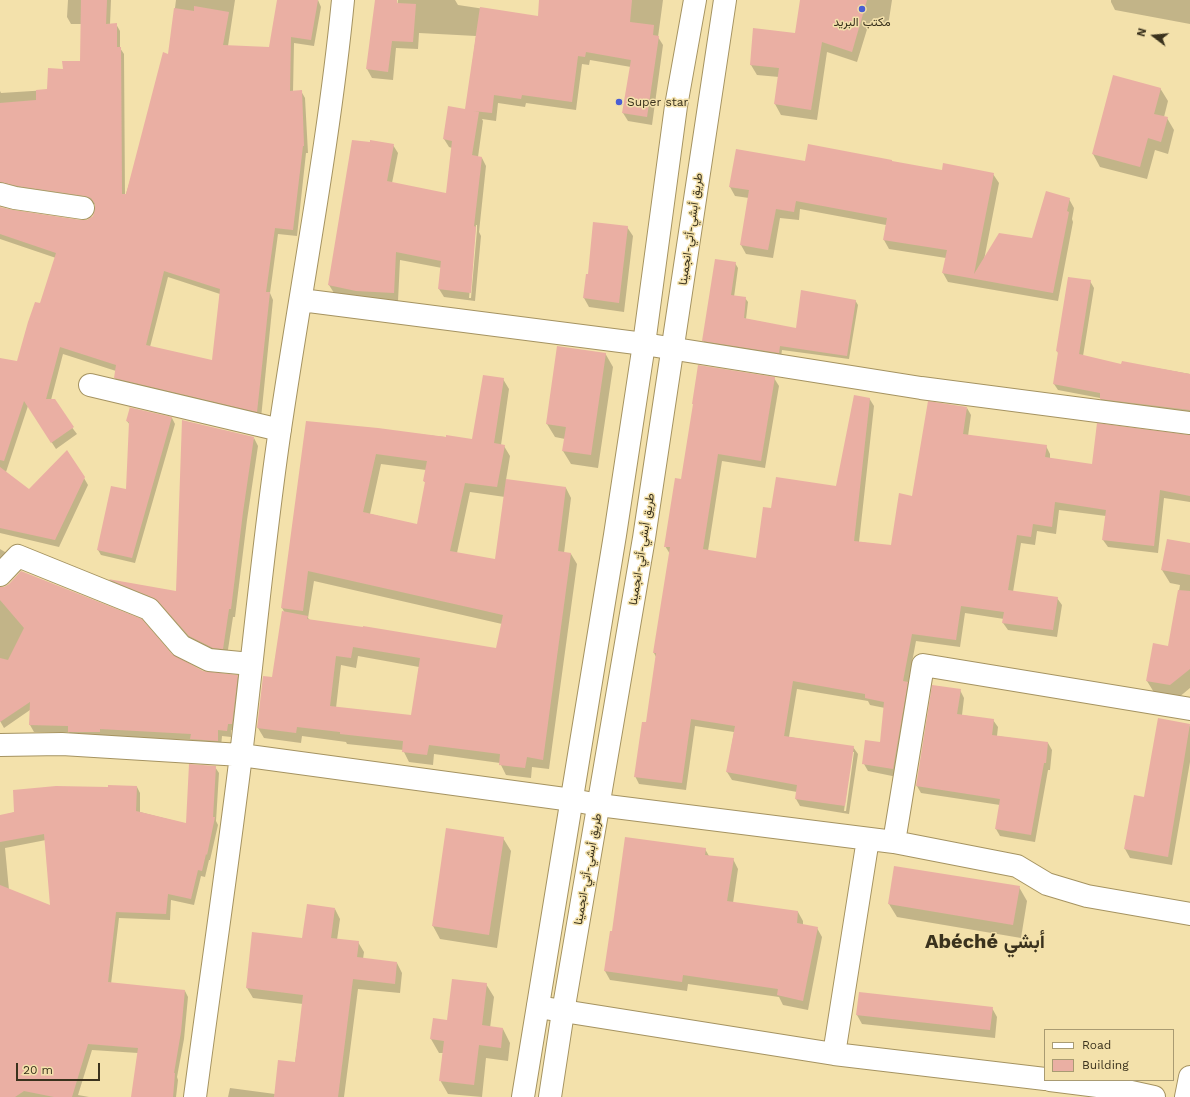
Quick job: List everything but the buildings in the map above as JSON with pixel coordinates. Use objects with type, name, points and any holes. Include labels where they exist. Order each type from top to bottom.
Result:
[{"type":"main road","points":[[195,1097],[241,755],[280,430],[338,60],[343,0]]},
{"type":"main road","points":[[523,1097],[572,800],[644,344],[676,106],[695,0]]},
{"type":"main road","name":"طريق أبشي-أتي-انجمينا","points":[[550,1097],[563,1012],[644,538],[725,0]]},
{"type":"main road","points":[[0,194],[15,198],[83,208]]},
{"type":"main road","points":[[301,300],[644,344],[921,388],[1190,423]]},
{"type":"main road","points":[[90,385],[280,430]]},
{"type":"main road","points":[[0,575],[18,556],[149,609],[181,646],[209,660],[251,664]]},
{"type":"main road","points":[[894,842],[923,665],[1190,709]]},
{"type":"main road","points":[[0,745],[62,744],[241,755],[572,800],[599,805],[894,842],[1017,866],[1047,884],[1087,896],[1190,914]]},
{"type":"main road","points":[[834,1054],[868,839]]},
{"type":"main road","points":[[538,1007],[834,1054],[1044,1079]]},
{"type":"main road","points":[[1186,1097],[1190,1077]]},
{"type":"main road","points":[[1058,1081],[1113,1088],[1154,1097]]},
{"type":"place","name":"مكتب البريد","points":[[862,9]]},
{"type":"place","name":"Super star","points":[[619,102]]},
{"type":"district","name":"Abéché أبشي","points":[[985,942]]}]
